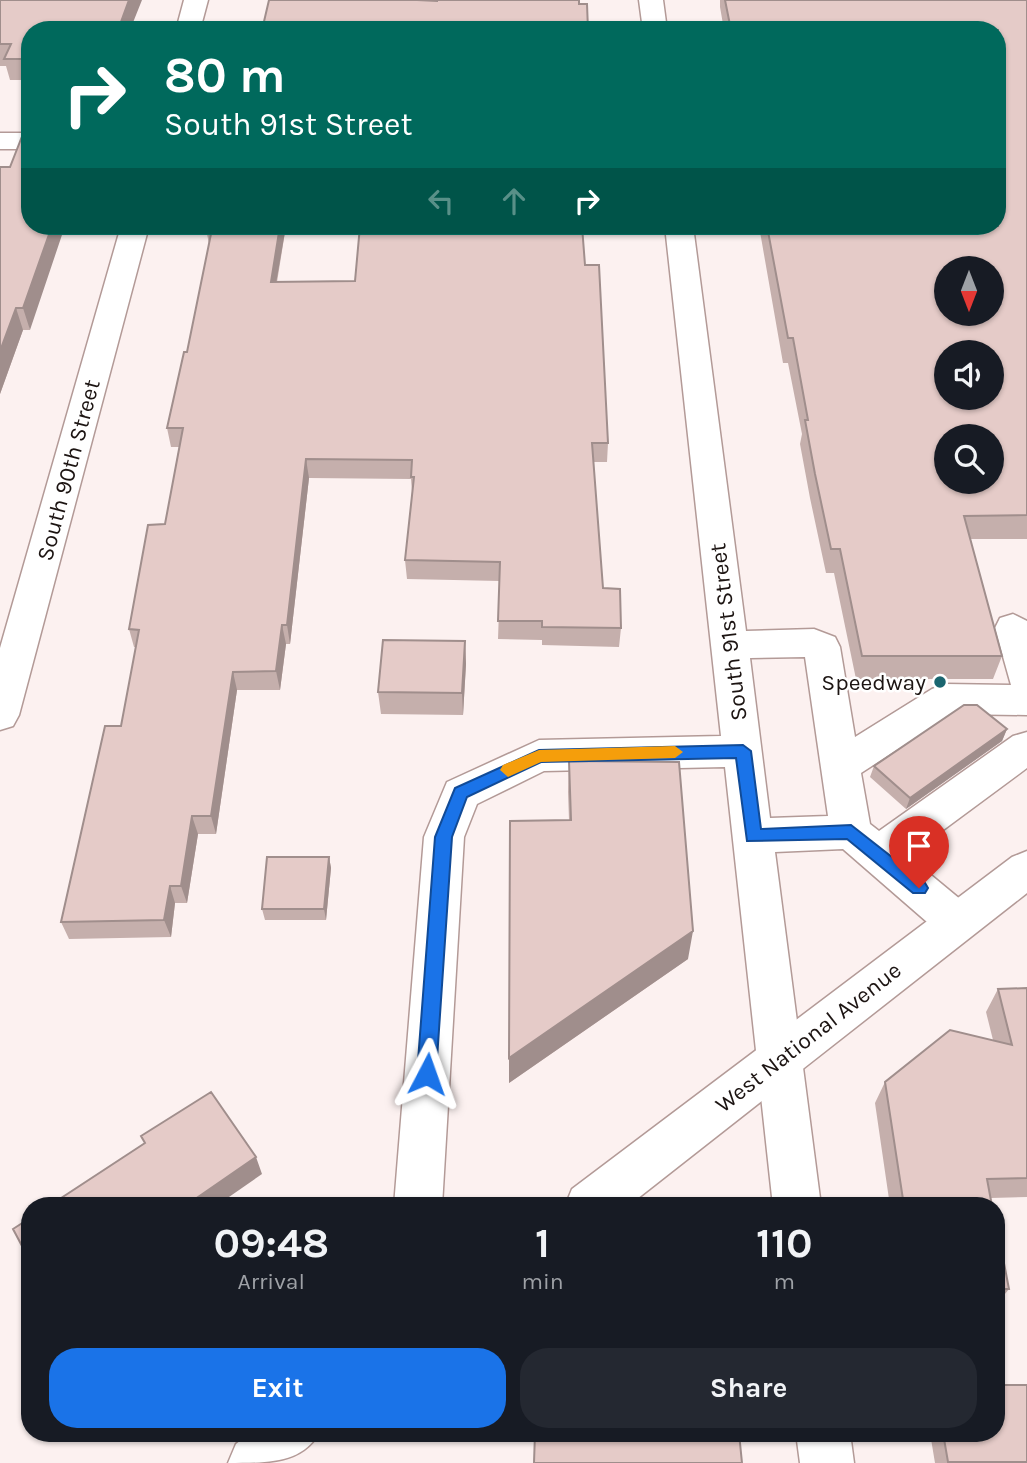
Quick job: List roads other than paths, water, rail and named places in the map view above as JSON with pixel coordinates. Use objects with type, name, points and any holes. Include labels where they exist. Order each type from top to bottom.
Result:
[{"type":"street","points":[[191,21],[197,0]]},
{"type":"street","points":[[651,0],[653,21]]},
{"type":"street","points":[[0,141],[21,141]]},
{"type":"street","name":"South 90th Street","points":[[0,715],[133,235]]},
{"type":"street","name":"South 91st Street","points":[[679,235],[796,1197]]},
{"type":"street","points":[[1013,628],[1027,681]]},
{"type":"street","points":[[730,645],[814,643],[822,647],[840,767],[865,843],[957,922]]},
{"type":"street","points":[[840,767],[945,699],[1027,700]]},
{"type":"street","points":[[753,836],[865,843],[1027,747]]},
{"type":"street","points":[[419,1197],[444,837],[461,793],[539,756],[743,751]]},
{"type":"street","name":"West National Avenue","points":[[601,1197],[1027,869]]},
{"type":"street","points":[[255,1463],[282,1442]]},
{"type":"street","points":[[824,1442],[827,1463]]},
{"type":"place","name":"Speedway","points":[[940,682]]}]
